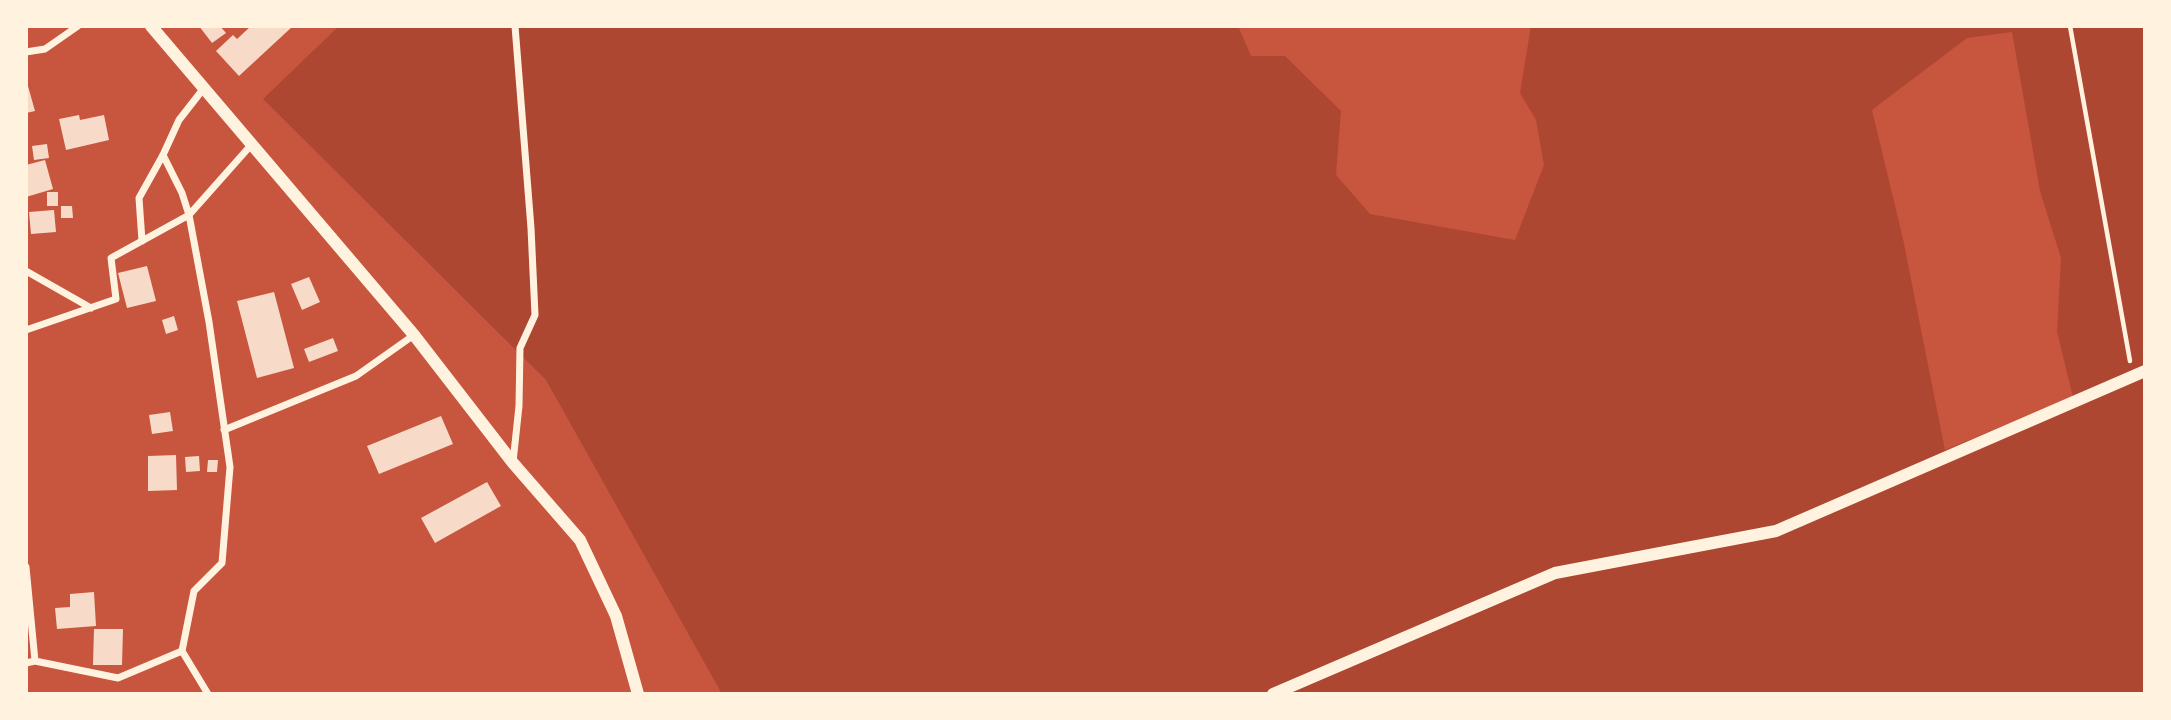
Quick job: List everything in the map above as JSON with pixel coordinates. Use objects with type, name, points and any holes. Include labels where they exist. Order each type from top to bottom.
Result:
[{"type":"street","points":[[26,52],[45,49],[78,26]]},
{"type":"street","points":[[151,26],[414,335],[513,463],[580,540],[616,616],[638,694]]},
{"type":"street","points":[[513,463],[519,406],[520,348],[535,315],[516,26]]},
{"type":"street","points":[[142,241],[139,198],[179,120],[204,88]]},
{"type":"street","points":[[26,330],[116,299],[111,258],[189,215],[251,144]]},
{"type":"street","points":[[163,155],[182,193],[189,215],[209,322],[230,467],[222,563],[194,591],[182,651],[208,694]]},
{"type":"street","points":[[26,271],[91,308]]},
{"type":"street","points":[[225,430],[356,376],[414,335]]},
{"type":"street","points":[[1273,694],[1555,573],[1776,531],[2139,373]]},
{"type":"street","points":[[26,568],[35,661]]},
{"type":"street","points":[[26,663],[35,661],[118,678],[182,651]]},
{"type":"path","points":[[2070,26],[2139,373]]},
{"type":"shaded area","points":[[339,26],[1238,26],[1251,56],[1285,56],[1341,111],[1336,175],[1370,214],[1515,240],[1544,165],[1536,120],[1520,93],[1531,26],[2145,26],[2145,694],[722,694],[546,380],[263,99]],"holes":[[[2012,32],[2040,191],[2061,258],[2057,332],[2073,397],[1945,450],[1903,239],[1872,110],[1967,38]]]},
{"type":"building","points":[[199,26],[220,26],[226,33],[212,43]]},
{"type":"building","points":[[251,26],[293,26],[239,76],[216,51],[233,35],[237,39]]},
{"type":"building","points":[[26,79],[35,111],[26,113]]},
{"type":"building","points":[[79,115],[80,120],[104,115],[109,140],[66,150],[59,119]]},
{"type":"building","points":[[47,144],[49,158],[34,160],[32,146]]},
{"type":"building","points":[[45,160],[53,189],[26,197],[26,165]]},
{"type":"building","points":[[47,192],[58,192],[58,206],[47,206]]},
{"type":"building","points":[[61,206],[72,206],[73,218],[61,218]]},
{"type":"building","points":[[54,210],[56,232],[31,234],[29,212]]},
{"type":"building","points":[[147,266],[156,301],[127,308],[118,273]]},
{"type":"building","points":[[309,277],[320,302],[302,310],[291,284]]},
{"type":"building","points":[[274,292],[294,368],[257,378],[237,301]]},
{"type":"building","points":[[174,316],[178,330],[166,334],[162,320]]},
{"type":"building","points":[[333,338],[338,351],[309,362],[304,349]]},
{"type":"building","points":[[170,412],[173,431],[152,434],[149,415]]},
{"type":"building","points":[[441,416],[453,444],[379,474],[367,446]]},
{"type":"building","points":[[176,455],[177,490],[148,491],[148,456]]},
{"type":"building","points":[[199,456],[200,471],[186,472],[185,457]]},
{"type":"building","points":[[208,460],[218,460],[217,472],[207,472]]},
{"type":"building","points":[[487,482],[501,506],[435,543],[421,518]]},
{"type":"building","points":[[94,592],[96,626],[57,629],[55,608],[70,607],[70,594]]},
{"type":"building","points":[[94,629],[123,629],[122,665],[93,665]]}]
